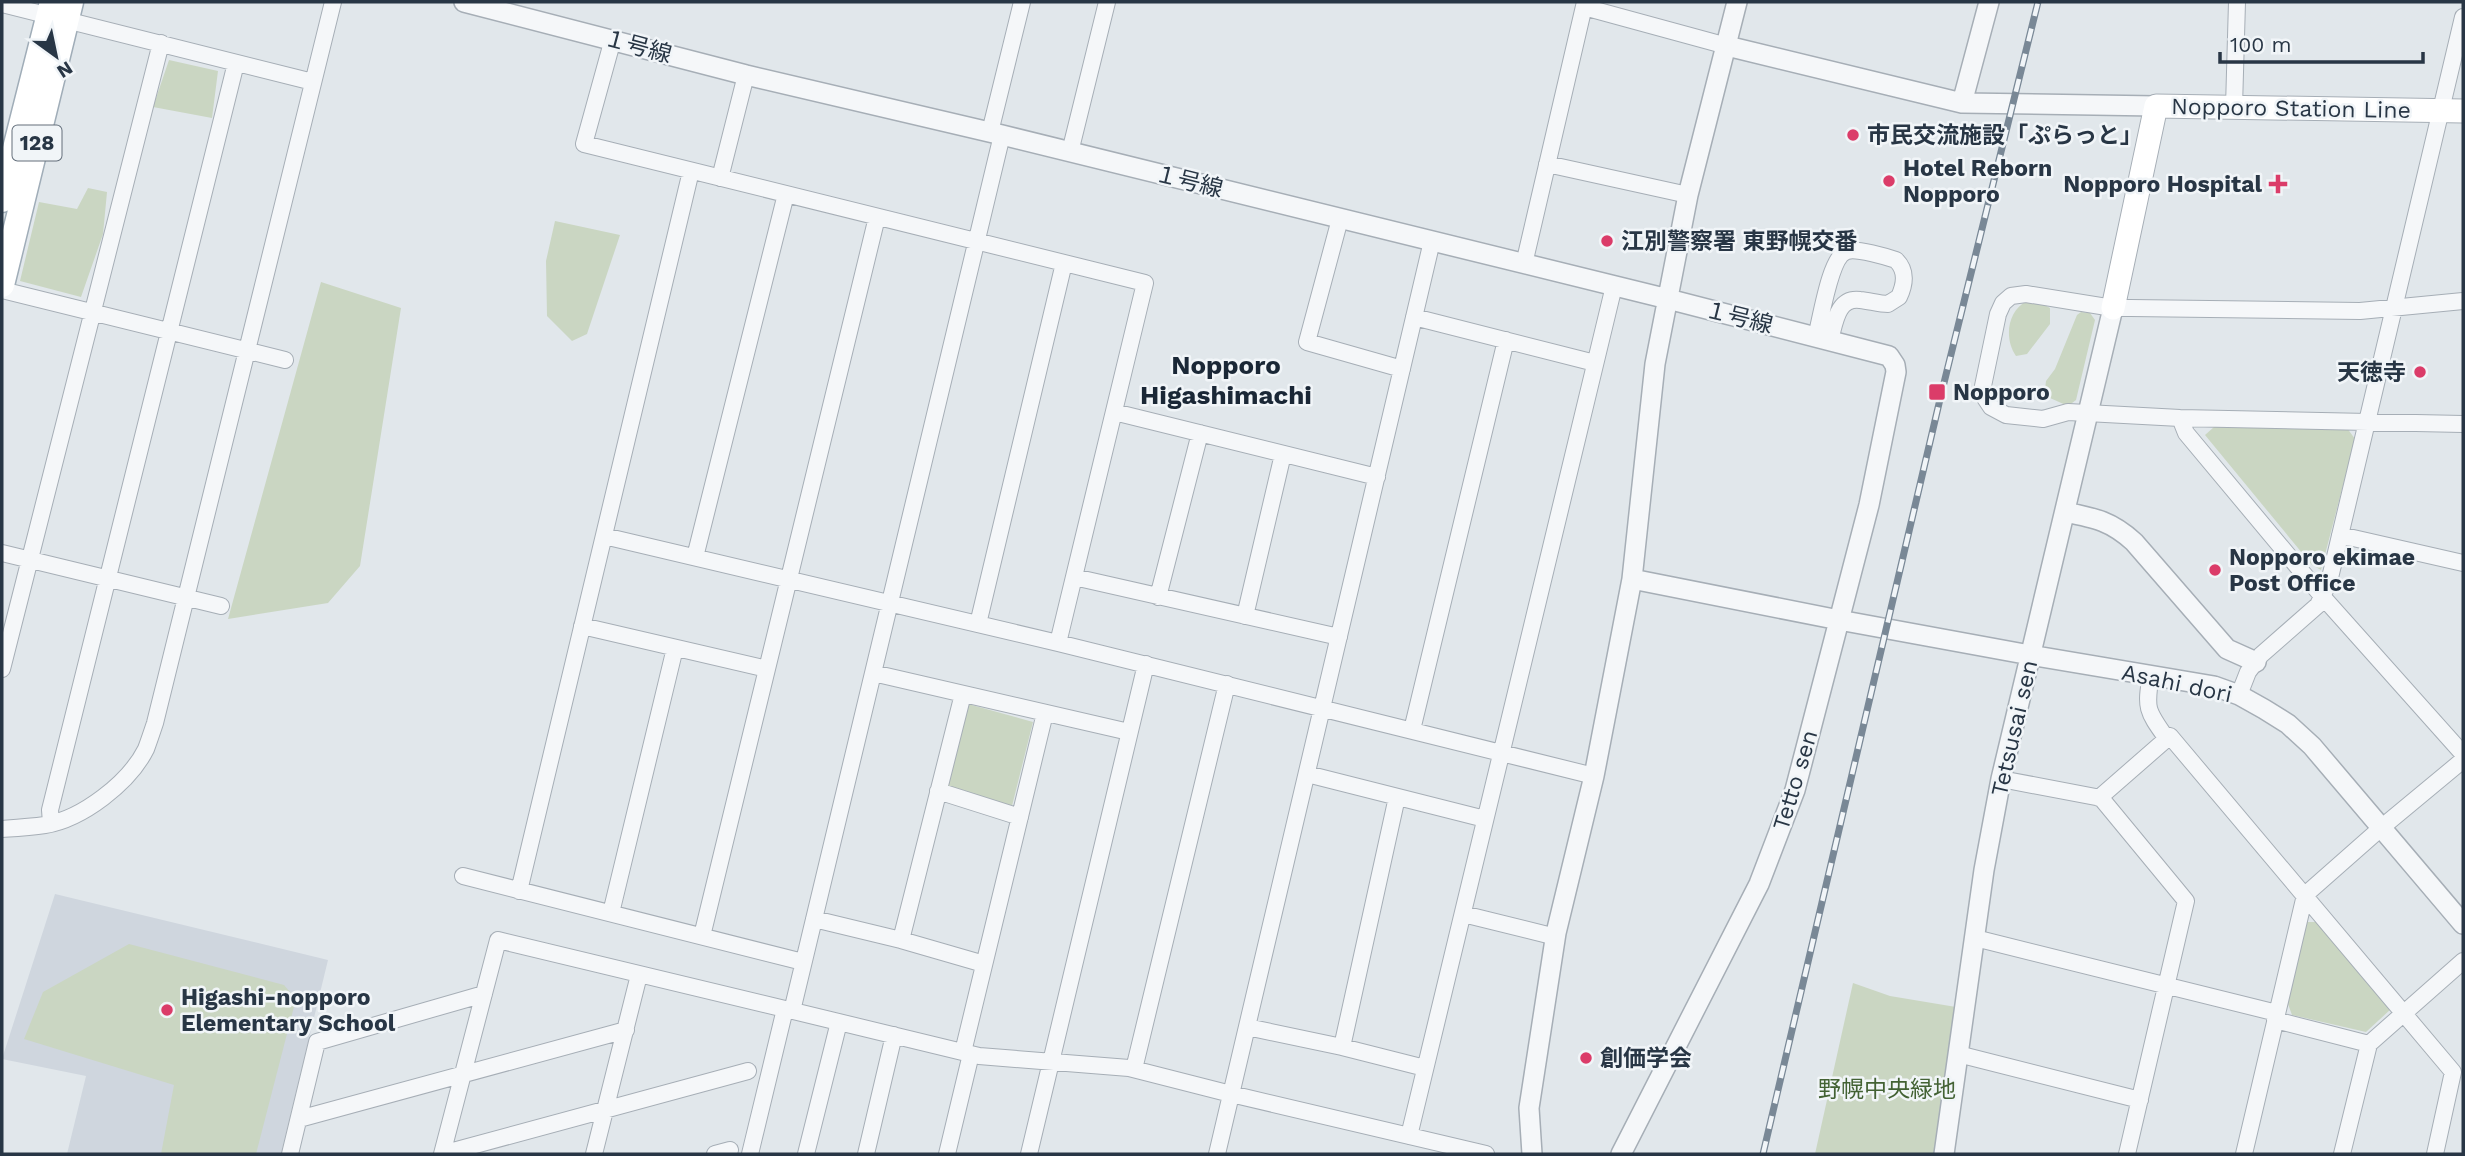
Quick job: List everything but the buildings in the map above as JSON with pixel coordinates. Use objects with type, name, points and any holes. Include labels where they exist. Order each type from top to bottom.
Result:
[{"type":"main road","name":"128","points":[[2,200],[60,9]]},
{"type":"main road","name":"128","points":[[2,287],[60,9]]},
{"type":"main road","name":"Nopporo Station Line","points":[[2113,308],[2156,106],[2452,111]]},
{"type":"street","points":[[2,829],[71,818],[97,804],[145,751],[155,723],[333,2]]},
{"type":"street","name":"１号線","points":[[464,2],[485,4],[746,75],[996,133],[1823,338],[1889,356],[1895,365],[1895,379]]},
{"type":"street","points":[[750,1154],[814,919],[976,241],[1022,2]]},
{"type":"street","points":[[1070,152],[1107,2]]},
{"type":"street","points":[[1532,1154],[1529,1108],[1556,937],[1594,776],[1632,579],[1655,364],[1688,195],[1737,2]]},
{"type":"street","points":[[1962,103],[1989,2]]},
{"type":"street","points":[[2234,107],[2236,2]]},
{"type":"street","points":[[2,4],[60,9],[161,43],[313,82]]},
{"type":"street","points":[[1524,264],[1584,4],[1727,46],[1962,103],[2156,106]]},
{"type":"street","points":[[2239,695],[2248,672],[2318,605],[2329,582],[2395,307],[2452,111],[2463,16]]},
{"type":"street","points":[[613,39],[584,144],[1145,283],[1058,643]]},
{"type":"street","points":[[2,669],[161,43]]},
{"type":"street","points":[[51,823],[50,810],[236,63]]},
{"type":"street","points":[[720,178],[746,75]]},
{"type":"street","points":[[1547,164],[1688,195]]},
{"type":"street","points":[[519,891],[691,171]]},
{"type":"street","points":[[695,557],[786,194]]},
{"type":"street","points":[[702,936],[877,217]]},
{"type":"street","points":[[1340,219],[1307,342],[1402,369]]},
{"type":"street","points":[[1217,1154],[1432,241]]},
{"type":"street","points":[[1854,251],[1896,260],[1905,277],[1899,297],[1888,304],[1856,299],[1843,304],[1823,338],[1834,265],[1841,254],[1854,251]]},
{"type":"street","points":[[978,624],[1064,263]]},
{"type":"street","points":[[1409,1136],[1614,286]]},
{"type":"street","points":[[2,287],[93,313],[285,360]]},
{"type":"street","points":[[2463,301],[2360,311],[2113,308],[2026,294],[2011,296],[2003,303],[1998,314],[1983,386],[1985,398],[1991,407],[2006,415],[2024,419],[2043,419],[2068,412],[2180,418],[2463,424]]},
{"type":"street","name":"Tetsusai sen","points":[[1944,1154],[2001,779],[2113,308]]},
{"type":"street","points":[[1414,317],[1595,363]]},
{"type":"street","points":[[1412,730],[1506,340]]},
{"type":"street","name":"Tetto sen","points":[[1621,1154],[1759,884],[1795,790],[1869,505],[1895,379]]},
{"type":"street","points":[[1114,412],[1377,477]]},
{"type":"street","points":[[2180,418],[2186,433],[2322,596],[2463,754],[2305,895],[2244,1154]]},
{"type":"street","points":[[1158,597],[1200,433]]},
{"type":"street","points":[[1245,616],[1283,454]]},
{"type":"street","points":[[2065,512],[2101,519],[2120,530],[2134,542],[2227,649],[2256,662]]},
{"type":"street","points":[[2340,534],[2463,563]]},
{"type":"street","points":[[604,536],[1146,664],[1594,776]]},
{"type":"street","points":[[2,553],[221,606]]},
{"type":"street","points":[[1074,577],[1339,637]]},
{"type":"street","name":"Asahi dori","points":[[1632,579],[2030,656],[2214,686],[2239,695],[2288,724],[2312,746],[2463,924]]},
{"type":"street","points":[[582,626],[767,669]]},
{"type":"street","points":[[611,914],[675,648]]},
{"type":"street","points":[[1029,1154],[1146,664]]},
{"type":"street","points":[[873,673],[1129,732]]},
{"type":"street","points":[[2151,674],[2146,703],[2148,712],[2167,739]]},
{"type":"street","points":[[1134,1069],[1227,684]]},
{"type":"street","points":[[901,940],[962,694]]},
{"type":"street","points":[[947,1154],[984,964],[1045,713]]},
{"type":"street","points":[[2099,798],[2170,736],[2453,1072],[2435,1154]]},
{"type":"street","points":[[1307,774],[1485,819]]},
{"type":"street","points":[[2001,779],[2099,798],[2186,901],[2127,1154]]},
{"type":"street","points":[[938,791],[1020,817]]},
{"type":"street","points":[[1342,1046],[1397,797]]},
{"type":"street","points":[[463,876],[803,962]]},
{"type":"street","points":[[1463,914],[1556,937]]},
{"type":"street","points":[[814,919],[984,964]]},
{"type":"street","points":[[1975,938],[2167,986],[2369,1044]]},
{"type":"street","points":[[748,1071],[442,1154],[498,940],[967,1053],[1134,1069],[1486,1154]]},
{"type":"street","points":[[2342,1154],[2369,1044],[2463,961]]},
{"type":"street","points":[[594,1154],[639,975]]},
{"type":"street","points":[[290,1154],[317,1042],[484,994]]},
{"type":"street","points":[[806,1154],[839,1022]]},
{"type":"street","points":[[1247,1027],[1342,1046],[1425,1068]]},
{"type":"street","points":[[299,1119],[626,1030]]},
{"type":"street","points":[[866,1154],[894,1035]]},
{"type":"street","points":[[1958,1054],[2140,1100]]},
{"type":"shaded area","name":"Higashi-nopporo Elementary School","points":[[55,894],[328,960],[281,1154],[67,1154],[86,1076],[2,1059]]},
{"type":"green space","points":[[169,60],[218,71],[212,118],[153,107]]},
{"type":"green space","points":[[88,188],[107,192],[103,234],[81,297],[20,281],[39,202],[77,209]]},
{"type":"green space","points":[[555,221],[620,235],[587,334],[572,341],[547,316],[546,261]]},
{"type":"green space","points":[[321,282],[401,308],[360,566],[328,603],[228,619]]},
{"type":"green space","points":[[2027,301],[2039,302],[2050,308],[2050,324],[2027,354],[2016,356],[2010,342],[2010,326],[2015,311]]},
{"type":"green space","points":[[2081,312],[2090,313],[2095,320],[2076,400],[2068,406],[2050,398],[2045,390],[2046,381],[2055,369],[2077,315]]},
{"type":"green space","points":[[2214,427],[2347,428],[2355,439],[2321,570],[2312,565],[2205,435]]},
{"type":"green space","points":[[968,704],[1033,722],[1012,806],[945,787]]},
{"type":"green space","points":[[2307,922],[2319,922],[2391,1009],[2366,1032],[2292,1015],[2288,1004]]},
{"type":"green space","points":[[129,944],[284,985],[296,999],[256,1154],[161,1154],[174,1085],[24,1039],[43,992]]},
{"type":"green space","name":"野幌中央緑地","points":[[1853,983],[1890,996],[1956,1007],[1934,1154],[1815,1154]]},
{"type":"railway","points":[[1763,1154],[1941,395],[2038,2]]},
{"type":"place","name":"市民交流施設「ぷらっと」","points":[[1853,135]]},
{"type":"place","name":"Hotel Reborn Nopporo","points":[[1889,181]]},
{"type":"place","name":"Nopporo Hospital","points":[[2278,184]]},
{"type":"place","name":"江別警察署 東野幌交番","points":[[1607,241]]},
{"type":"place","name":"天徳寺","points":[[2420,372]]},
{"type":"place","name":"Nopporo","points":[[1937,392]]},
{"type":"place","name":"Nopporo ekimae Post Office","points":[[2215,570]]},
{"type":"place","name":"Higashi-nopporo Elementary School","points":[[167,1010]]},
{"type":"place","name":"創価学会","points":[[1586,1058]]},
{"type":"district","name":"Nopporo Higashimachi","points":[[1226,380]]}]
